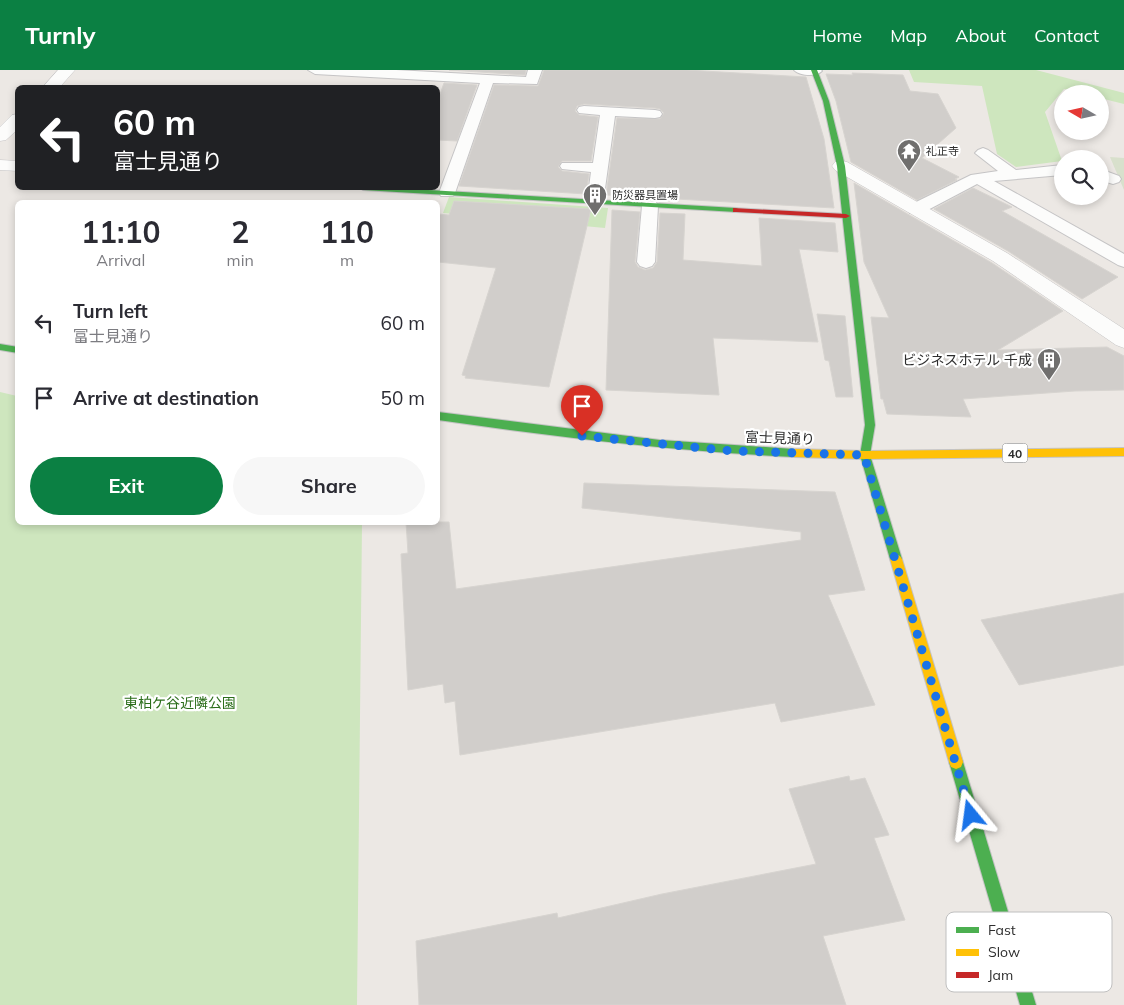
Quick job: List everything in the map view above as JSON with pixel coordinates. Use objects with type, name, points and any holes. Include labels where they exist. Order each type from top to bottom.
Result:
[{"type":"street","points":[[53,85],[67,70]]},
{"type":"street","points":[[814,70],[826,101],[841,166],[870,425],[870,440],[864,455],[1000,912]]},
{"type":"street","points":[[0,136],[15,122]]},
{"type":"street","points":[[0,165],[15,166]]},
{"type":"street","points":[[841,166],[1000,257],[1124,340]]},
{"type":"street","points":[[397,190],[595,203],[846,216]]},
{"type":"street","points":[[0,347],[15,350]]},
{"type":"street","name":"富士見通り","points":[[440,416],[563,434],[733,451],[864,455],[1124,452]]},
{"type":"street","points":[[1024,992],[1028,1005]]},
{"type":"lane","points":[[315,70],[402,72],[532,81],[535,70]]},
{"type":"lane","points":[[801,70],[814,70]]},
{"type":"lane","points":[[396,85],[402,72]]},
{"type":"lane","points":[[447,193],[488,79]]},
{"type":"lane","points":[[584,110],[655,114]]},
{"type":"lane","points":[[595,203],[608,111]]},
{"type":"lane","points":[[983,153],[1012,174]]},
{"type":"lane","points":[[568,166],[600,168]]},
{"type":"lane","points":[[916,209],[977,178],[1054,171]]},
{"type":"lane","points":[[977,178],[1124,261]]},
{"type":"lane","points":[[646,262],[650,206]]},
{"type":"green space","points":[[909,70],[1036,70],[1093,85],[1054,85],[1054,101],[1045,112],[1058,150],[1054,150],[1054,162],[1016,167],[997,154],[982,86],[914,82]]},
{"type":"green space","points":[[1109,89],[1124,93],[1124,104],[1109,100]]},
{"type":"green space","points":[[1110,157],[1124,158],[1124,190]]},
{"type":"green space","points":[[449,197],[608,208],[605,228],[443,213]]},
{"type":"green space","name":"東柏ケ谷近隣公園","points":[[0,392],[15,396],[15,525],[362,525],[357,1005],[0,1005]]},
{"type":"building","points":[[449,70],[526,70],[525,75]]},
{"type":"building","points":[[544,70],[687,70],[806,77],[824,139],[834,208],[606,195],[617,118],[660,119],[664,113],[660,109],[655,108],[584,104],[577,106],[575,111],[579,115],[598,117],[591,161],[562,161],[558,167],[562,171],[589,174],[586,194],[459,186],[494,85],[538,86]]},
{"type":"building","points":[[852,73],[903,75],[910,91],[938,94],[956,128],[922,158],[959,177],[955,179],[957,180],[917,200],[851,162],[836,101],[826,74],[853,75]]},
{"type":"building","points":[[444,83],[477,85],[457,141],[440,140],[440,94]]},
{"type":"building","points":[[854,183],[992,263],[1063,311],[998,350],[1107,347],[1124,356],[1124,390],[1075,391],[963,399],[971,417],[887,414],[883,399],[881,399],[871,317],[889,318],[864,262]]},
{"type":"building","points":[[973,188],[1012,207],[1002,211],[1118,277],[1082,299],[1008,251],[934,209]]},
{"type":"building","points":[[454,201],[591,209],[549,387],[465,378],[466,376],[462,375],[496,268],[440,262],[440,214],[449,215]]},
{"type":"building","points":[[612,210],[640,212],[635,262],[638,267],[645,270],[653,268],[657,262],[660,213],[685,214],[683,260],[762,266],[759,218],[835,223],[838,252],[799,249],[818,342],[713,338],[719,395],[606,390]]},
{"type":"building","points":[[817,314],[845,316],[853,397],[836,397],[829,361],[825,360]]},
{"type":"building","points":[[584,483],[835,492],[865,590],[828,595],[875,705],[781,722],[775,703],[460,755],[455,701],[445,703],[443,684],[408,690],[401,554],[408,553],[406,525],[440,525],[440,522],[449,522],[456,589],[801,540],[801,532],[582,508]]},
{"type":"building","points":[[1124,593],[1124,665],[1019,685],[981,620]]},
{"type":"building","points":[[849,776],[850,781],[865,778],[889,835],[874,838],[905,920],[823,936],[846,1005],[419,1005],[416,941],[557,913],[558,918],[662,894],[816,864],[789,789]]},
{"type":"traffic: fast","points":[[814,70],[826,101],[841,166],[870,425],[865,455],[896,559]]},
{"type":"traffic: fast","points":[[397,190],[736,210]]},
{"type":"traffic: fast","points":[[0,347],[15,350]]},
{"type":"traffic: fast","points":[[440,416],[660,444],[794,453]]},
{"type":"traffic: fast","points":[[956,762],[1000,912]]},
{"type":"traffic: fast","points":[[1024,992],[1028,1005]]},
{"type":"traffic: slow","points":[[794,453],[865,455],[1124,452]]},
{"type":"traffic: slow","points":[[896,559],[956,762]]},
{"type":"traffic: jam","points":[[736,210],[846,216]]},
{"type":"place","name":"礼正寺","points":[[909,172]]},
{"type":"place","name":"防災器具置場","points":[[595,216]]},
{"type":"place","name":"ビジネスホテル 千成","points":[[1049,381]]},
{"type":"route","points":[[582,436],[733,451],[864,455],[971,815]]}]
